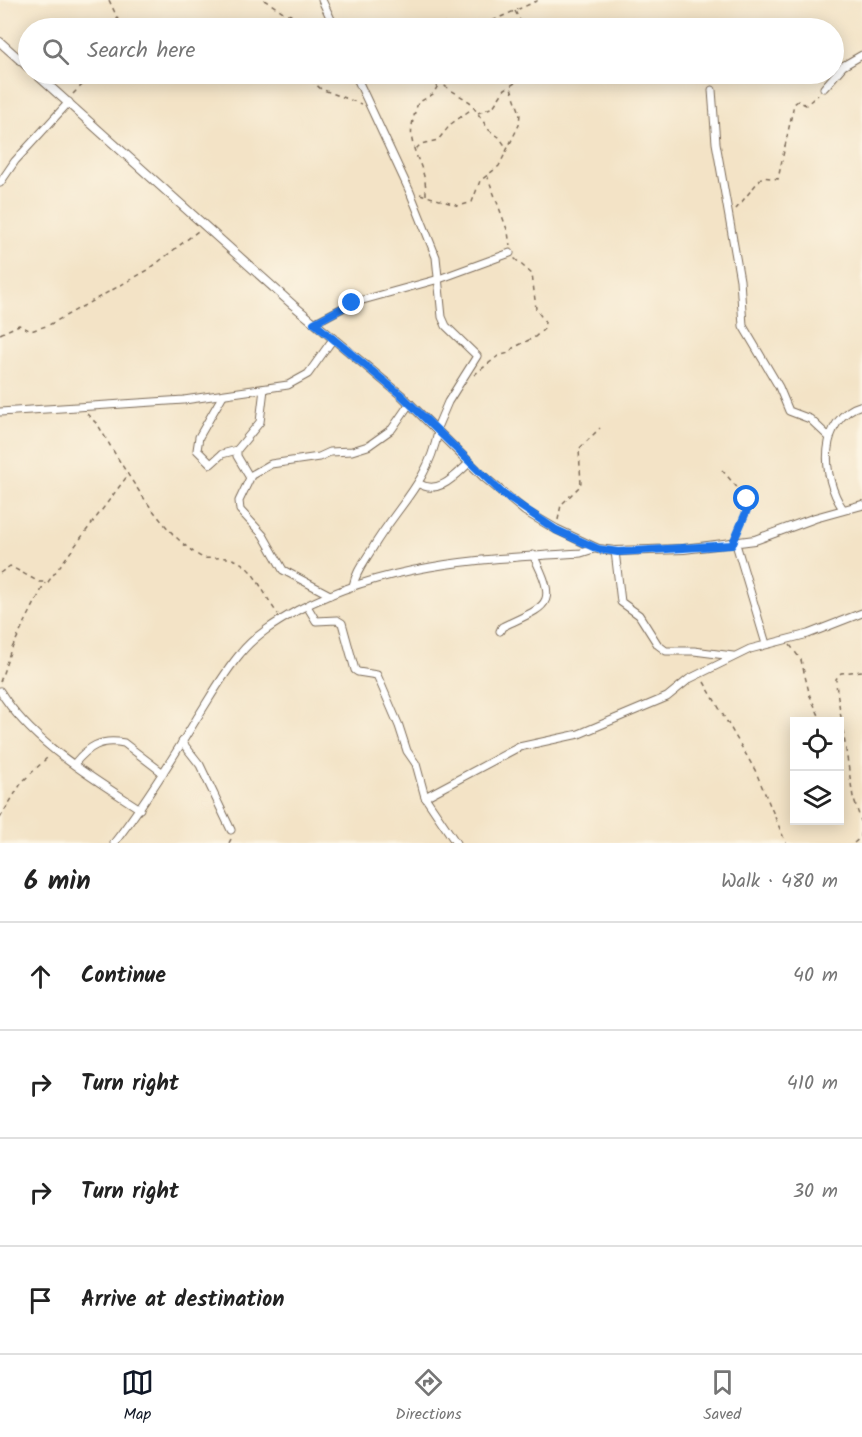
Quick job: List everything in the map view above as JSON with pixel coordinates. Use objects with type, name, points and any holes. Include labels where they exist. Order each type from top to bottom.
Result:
[{"type":"street","points":[[322,0],[330,18]]},
{"type":"street","points":[[0,42],[18,58]]},
{"type":"street","points":[[844,65],[862,55]]},
{"type":"street","points":[[48,84],[314,323],[410,403],[469,463],[525,511],[556,530],[597,548],[615,551],[734,544],[775,534],[843,509],[862,505]]},
{"type":"street","points":[[353,586],[358,569],[431,461],[437,431],[448,402],[477,356],[447,326],[442,317],[436,257],[410,192],[360,84]]},
{"type":"street","points":[[824,88],[827,84]]},
{"type":"street","points":[[712,90],[716,143],[731,220],[745,331],[779,387],[789,411],[810,420],[829,437]]},
{"type":"street","points":[[0,183],[15,160],[69,102]]},
{"type":"street","points":[[314,323],[352,303],[439,279],[510,254]]},
{"type":"street","points":[[0,412],[82,409],[264,389],[301,380],[315,365],[333,339]]},
{"type":"street","points":[[223,395],[198,437],[197,450],[211,464],[222,454],[237,450],[260,422],[264,389]]},
{"type":"street","points":[[250,476],[271,464],[319,457],[330,452],[352,451],[368,446],[385,436],[410,403]]},
{"type":"street","points":[[843,509],[837,500],[830,477],[829,437],[838,418],[862,405]]},
{"type":"street","points":[[237,450],[237,456],[250,476],[248,487],[239,501],[240,510],[263,535],[283,570],[330,595]]},
{"type":"street","points":[[418,483],[426,488],[435,488],[456,476],[469,463]]},
{"type":"street","points":[[734,544],[766,644]]},
{"type":"street","points":[[114,843],[140,809],[242,651],[282,619],[353,586],[438,564],[581,553],[597,548]]},
{"type":"street","points":[[615,551],[621,602],[639,615],[662,649],[671,653],[694,651],[733,656]]},
{"type":"street","points":[[500,631],[502,627],[535,612],[546,599],[547,585],[533,555]]},
{"type":"street","points":[[307,606],[316,621],[338,620],[342,623],[355,670],[377,675],[381,681],[407,751],[416,764],[425,797],[456,843]]},
{"type":"street","points":[[425,797],[519,747],[579,734],[667,697],[699,673],[733,656],[834,625],[862,613]]},
{"type":"street","points":[[0,691],[28,727],[74,764],[140,809]]},
{"type":"street","points":[[74,764],[94,744],[116,741],[124,743],[163,773]]},
{"type":"street","points":[[182,742],[200,765],[231,830]]},
{"type":"path","points":[[109,0],[117,18]]},
{"type":"path","points":[[264,0],[285,13],[300,18]]},
{"type":"path","points":[[497,18],[539,0]]},
{"type":"path","points":[[514,10],[518,18]]},
{"type":"path","points":[[69,102],[75,89],[81,84]]},
{"type":"path","points":[[315,84],[321,89],[370,107]]},
{"type":"path","points":[[426,195],[425,172],[411,135],[418,103],[433,94],[439,84]]},
{"type":"path","points":[[443,84],[465,97],[489,130],[499,137],[506,148]]},
{"type":"path","points":[[410,192],[459,206],[469,204],[480,181],[499,166],[520,118],[510,85],[502,92],[493,107],[478,113]]},
{"type":"path","points":[[731,220],[738,203],[761,178],[778,179],[796,101],[806,105],[824,88]]},
{"type":"path","points":[[415,149],[421,144],[438,140],[452,124],[474,108]]},
{"type":"path","points":[[462,381],[544,329],[545,322],[536,309],[532,274],[510,254],[508,232],[487,175]]},
{"type":"path","points":[[0,334],[19,325],[32,331],[49,325],[148,270],[175,251],[204,225]]},
{"type":"path","points":[[82,409],[98,424],[128,475],[165,523],[199,556],[207,559],[229,558],[249,571],[282,619]]},
{"type":"path","points":[[556,530],[561,505],[580,485],[579,449],[600,428]]},
{"type":"path","points":[[722,470],[742,492],[748,504],[734,544]]},
{"type":"path","points":[[0,683],[10,652],[45,583],[51,579],[128,475]]},
{"type":"path","points":[[0,573],[10,566],[45,583]]},
{"type":"path","points":[[783,639],[801,660],[810,696],[820,717]]},
{"type":"path","points":[[854,843],[861,837],[862,825],[853,797],[836,679],[842,674],[862,671]]},
{"type":"path","points":[[699,673],[755,770],[786,843]]},
{"type":"path","points":[[0,818],[22,782],[56,750]]},
{"type":"route","points":[[352,303],[329,313],[314,323],[401,395],[503,494],[525,511],[582,543],[598,549],[618,552],[732,545],[736,531],[747,510],[747,499]]}]
